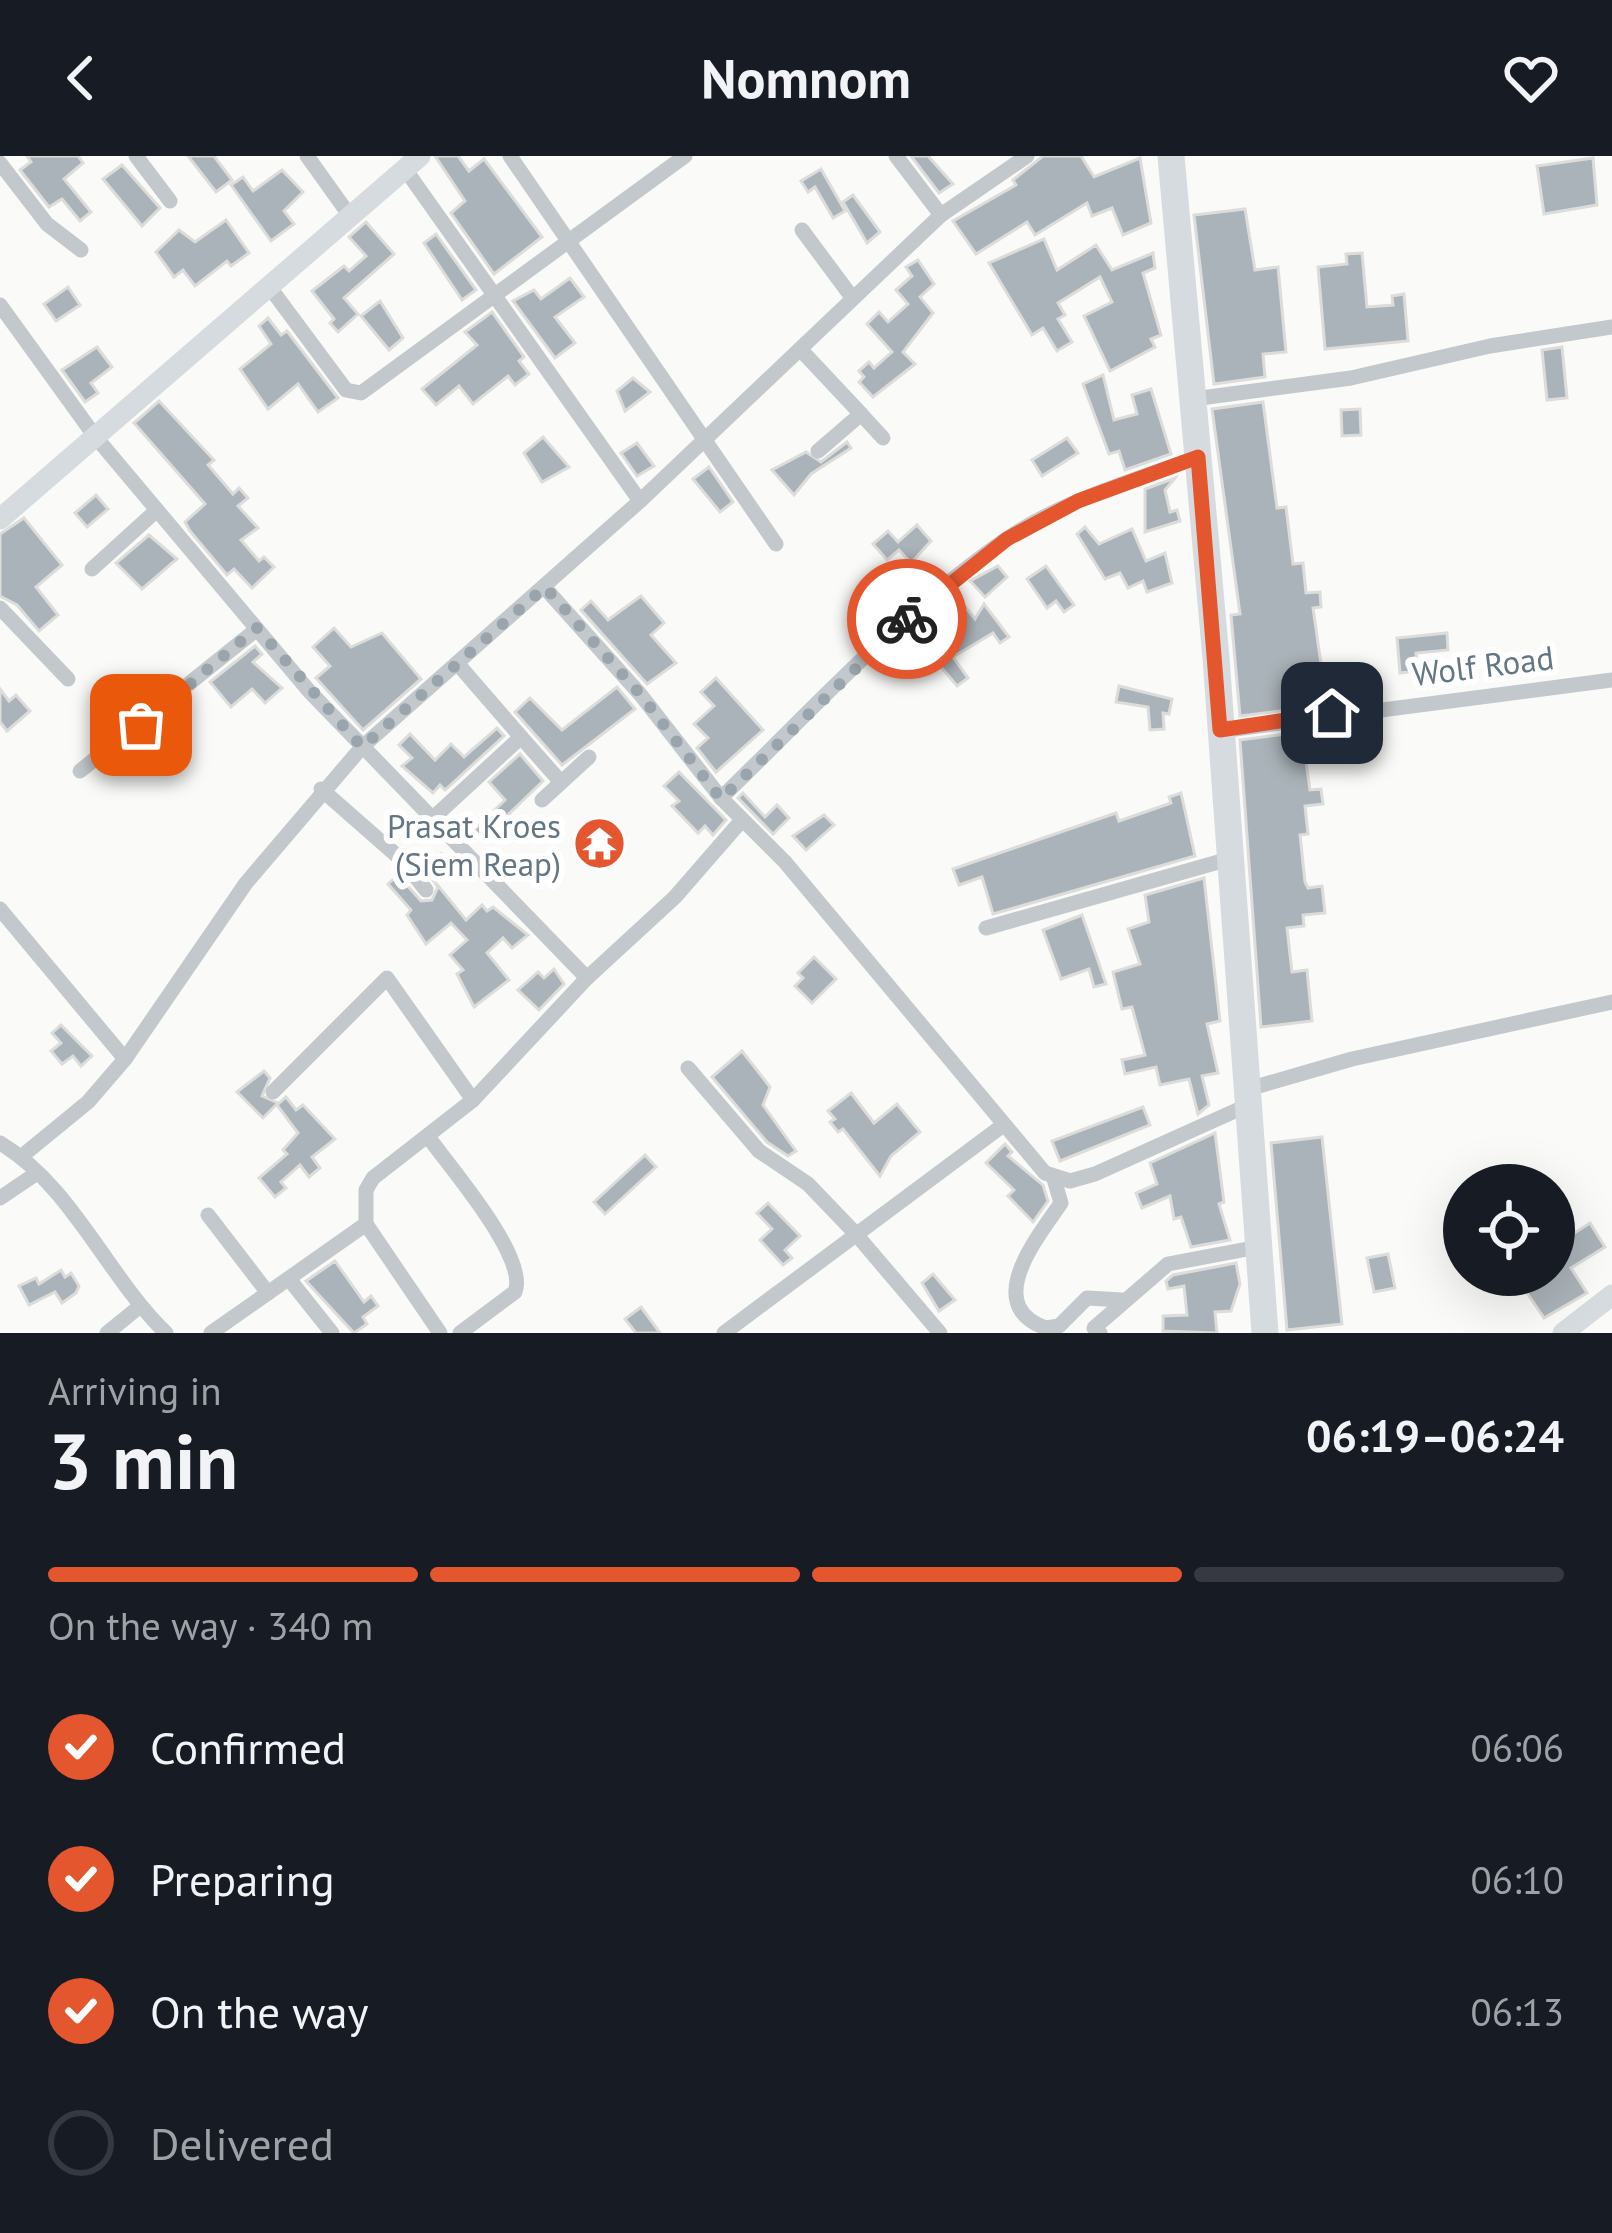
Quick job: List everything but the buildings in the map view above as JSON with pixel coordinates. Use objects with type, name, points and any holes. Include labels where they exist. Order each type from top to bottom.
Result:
[{"type":"highway","points":[[1171,156],[1265,1333]]},
{"type":"street","points":[[136,156],[170,201]]},
{"type":"street","points":[[308,156],[350,216]]},
{"type":"street","points":[[510,156],[776,544]]},
{"type":"street","points":[[272,289],[352,394],[374,386],[685,156]]},
{"type":"street","points":[[896,156],[941,215]]},
{"type":"street","points":[[22,1156],[88,1102],[125,1059],[246,883],[321,789],[362,747],[640,502],[941,215],[1027,156]]},
{"type":"street","points":[[0,519],[272,289],[412,162],[496,298],[640,502]]},
{"type":"street","points":[[0,163],[37,213],[81,250]]},
{"type":"street","points":[[802,230],[851,296]]},
{"type":"street","points":[[0,304],[94,436],[257,628],[362,747],[587,978]]},
{"type":"street","points":[[1192,399],[1351,378],[1490,346],[1612,327]]},
{"type":"street","points":[[800,349],[883,438]]},
{"type":"street","points":[[818,451],[861,414]]},
{"type":"street","points":[[721,799],[889,634],[1007,539],[1078,501],[1198,457]]},
{"type":"street","points":[[92,569],[157,510]]},
{"type":"street","points":[[545,587],[640,694],[721,799],[785,862],[1002,1126],[1054,1179],[1060,1203],[1014,1284],[1016,1297],[1040,1330],[1059,1326],[1097,1330],[1122,1300],[1168,1264],[1258,1246]]},
{"type":"street","points":[[0,608],[68,679]]},
{"type":"street","points":[[80,771],[257,628]]},
{"type":"street","points":[[457,663],[560,781]]},
{"type":"street","name":"Wolf Road","points":[[1220,730],[1612,680]]},
{"type":"street","points":[[433,819],[521,737]]},
{"type":"street","points":[[542,800],[589,757]]},
{"type":"street","points":[[321,789],[404,861],[426,890]]},
{"type":"street","points":[[440,1333],[366,1223],[366,1190],[374,1178],[473,1100],[587,978],[675,897],[742,820]]},
{"type":"street","points":[[986,928],[1229,859]]},
{"type":"street","points":[[0,909],[125,1059]]},
{"type":"street","points":[[272,1093],[387,979],[473,1100]]},
{"type":"street","points":[[1054,1179],[1095,1174],[1245,1098],[1352,1059],[1612,1002]]},
{"type":"street","points":[[688,1068],[759,1151],[808,1184],[855,1233],[940,1333]]},
{"type":"street","points":[[724,1333],[1002,1126]]},
{"type":"street","points":[[429,1138],[502,1240],[518,1276],[515,1292],[460,1333]]},
{"type":"street","points":[[0,1143],[22,1156],[37,1173],[105,1254],[139,1307],[166,1333]]},
{"type":"street","points":[[0,1198],[37,1173]]},
{"type":"street","points":[[208,1215],[268,1293]]},
{"type":"street","points":[[211,1333],[366,1223]]},
{"type":"street","points":[[289,1279],[332,1333]]},
{"type":"street","points":[[1563,1333],[1612,1295]]},
{"type":"street","points":[[1059,1326],[1087,1298],[1122,1300]]},
{"type":"street","points":[[107,1333],[139,1307]]},
{"type":"way so far","points":[[141,725],[257,628],[362,747],[545,587],[640,694],[721,799],[907,619]]},
{"type":"place","name":"Prasat Kroes (Siem Reap)","points":[[600,844]]},
{"type":"route","points":[[907,619],[1007,539],[1078,501],[1198,457],[1220,730],[1332,713]]}]
